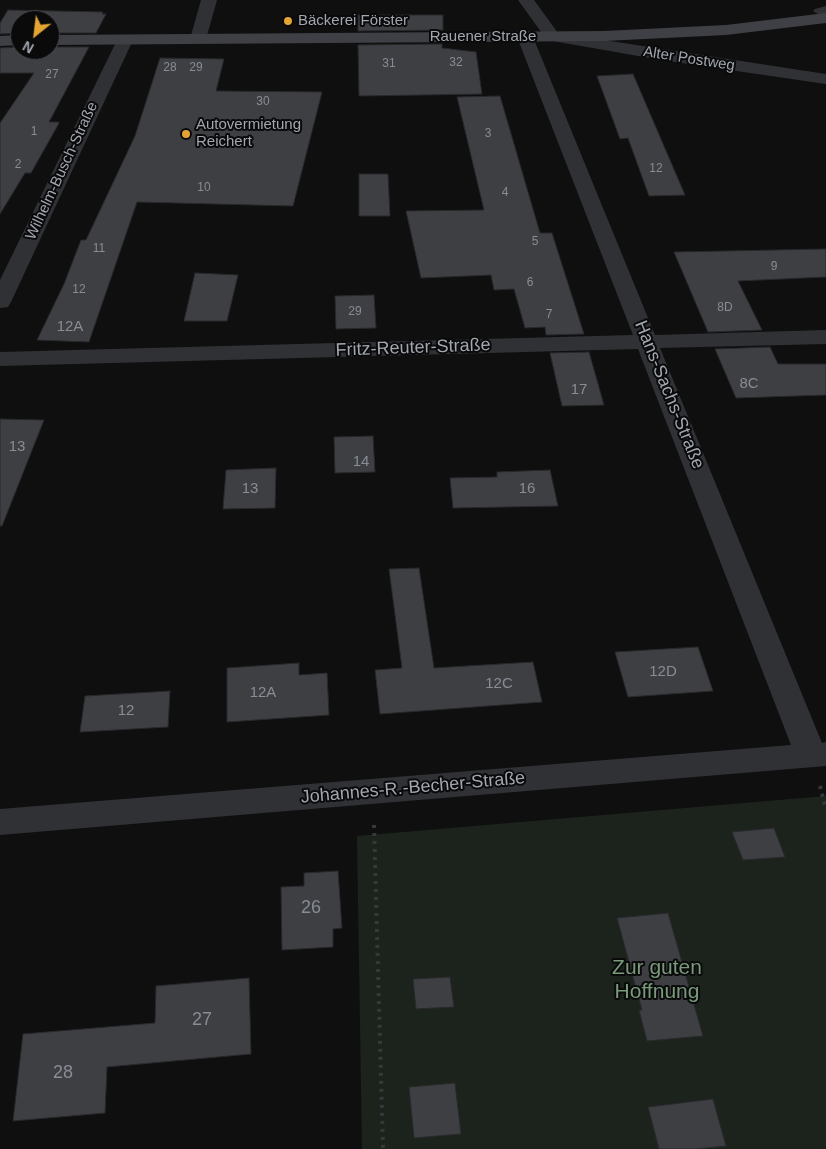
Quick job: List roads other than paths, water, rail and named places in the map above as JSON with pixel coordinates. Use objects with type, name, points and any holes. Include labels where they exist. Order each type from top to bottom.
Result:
[{"type":"main road","name":"Rauener Straße","points":[[60,40],[649,35],[726,30],[826,17]]},
{"type":"street","points":[[198,39],[209,0]]},
{"type":"street","points":[[526,0],[553,36]]},
{"type":"street","name":"Alter Postweg","points":[[553,36],[661,55],[826,78]]},
{"type":"street","name":"Hans-Sachs-Straße","points":[[525,37],[647,341],[819,754]]},
{"type":"street","name":"Wilhelm-Busch-Straße","points":[[0,302],[125,40]]},
{"type":"street","name":"Fritz-Reuter-Straße","points":[[0,359],[826,337]]},
{"type":"street","name":"Johannes-R.-Becher-Straße","points":[[0,822],[819,754]]},
{"type":"lane","points":[[826,9],[819,11],[826,17]]},
{"type":"place","name":"Bäckerei Förster","points":[[288,21]]},
{"type":"place","name":"Autovermietung Reichert","points":[[186,134]]},
{"type":"park label","name":"Zur guten Hoffnung","points":[[657,980]]}]
